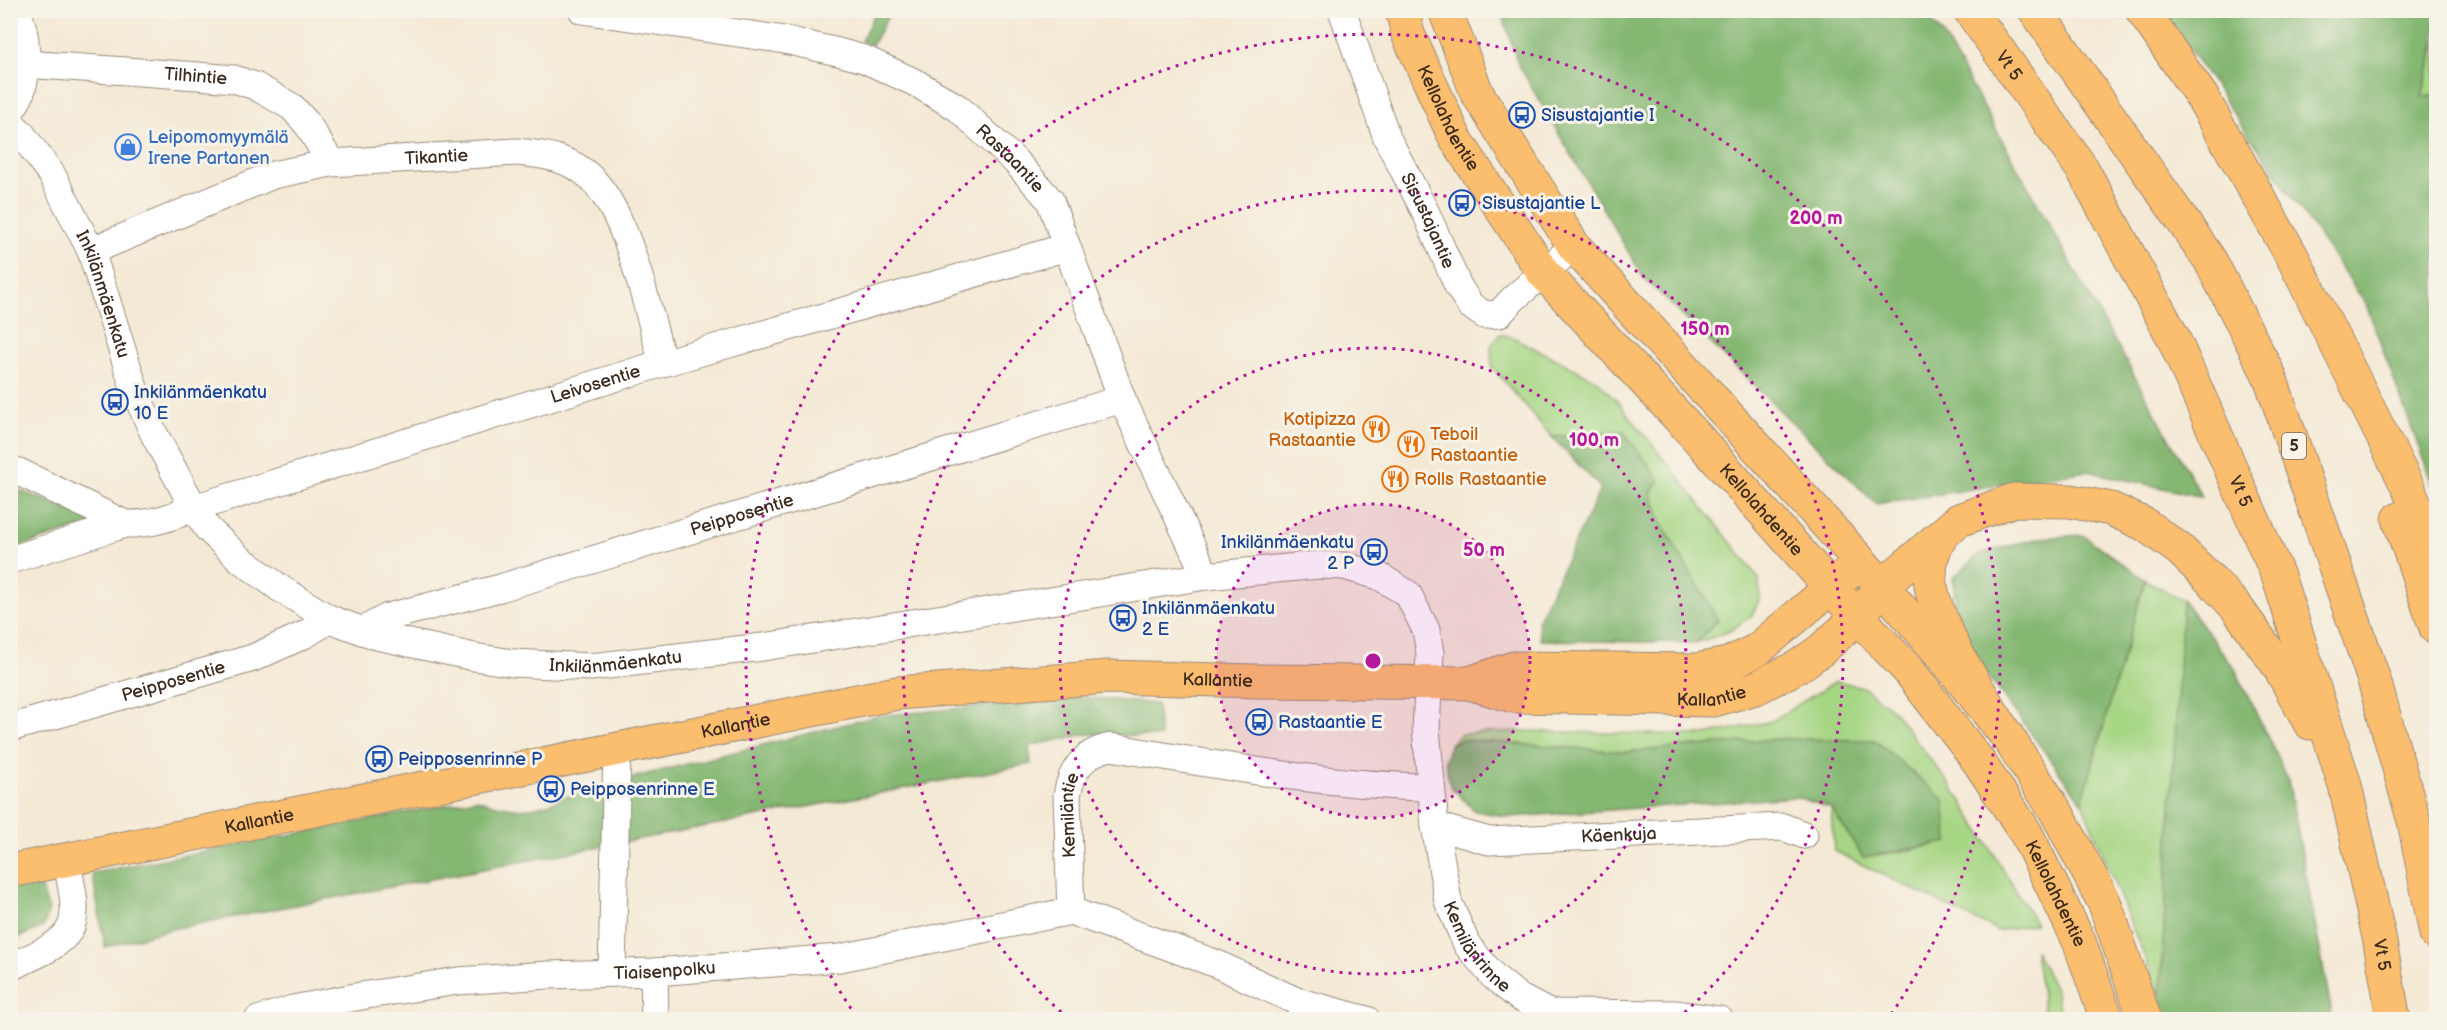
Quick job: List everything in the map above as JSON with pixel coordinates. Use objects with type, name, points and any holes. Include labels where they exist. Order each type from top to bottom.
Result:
[{"type":"main road","name":"Kellolahdentie","points":[[1402,10],[1408,34],[1455,138],[1543,272],[1695,435],[1832,589],[1909,671],[1979,762],[2026,833],[2079,941],[2107,1020]]},
{"type":"main road","name":"Kellolahdentie","points":[[1445,10],[1477,93],[1574,246],[1861,562],[2009,739],[2057,813],[2105,904],[2145,1020]]},
{"type":"main road","name":"Vt 5","points":[[1970,10],[2083,170],[2173,337],[2278,576],[2345,786],[2379,937],[2394,1020]]},
{"type":"main road","name":"5","points":[[2035,10],[2210,260],[2270,376],[2374,680],[2414,821],[2436,934]]},
{"type":"main road","points":[[2142,10],[2202,97],[2294,258],[2408,487],[2436,557]]},
{"type":"main road","points":[[2337,343],[2436,628]]},
{"type":"main road","name":"Kallantie","points":[[1469,683],[1513,696],[1714,700],[1756,688],[1797,667],[1820,651],[1859,616],[1882,586],[1959,520],[2014,500],[2070,501],[2111,508],[2144,524],[2179,549],[2237,608],[2280,669],[2345,786]]},
{"type":"main road","points":[[1943,534],[1934,548],[1930,563],[1933,596],[1940,617],[2009,739]]},
{"type":"main road","name":"Kallantie","points":[[10,872],[897,693],[1108,677],[1428,684],[1469,683],[1513,668],[1697,670],[1728,664],[1757,650],[1832,589],[1861,562]]},
{"type":"street","points":[[10,111],[20,95],[25,64],[24,40],[20,18],[16,10]]},
{"type":"street","name":"Sisustajantie","points":[[1342,10],[1387,138],[1426,213],[1458,286],[1470,305],[1484,315],[1499,314],[1574,246]]},
{"type":"street","name":"Rastaantie","points":[[585,11],[806,45],[864,59],[916,83],[958,108],[1038,184],[1050,200],[1122,399],[1206,576]]},
{"type":"street","name":"Tilhintie","points":[[25,64],[234,79],[255,86],[292,107],[308,125],[331,163]]},
{"type":"street","name":"Inkilänmäenkatu","points":[[10,122],[21,133],[52,176],[91,251],[135,391],[154,434],[194,508],[208,529],[240,560],[330,619],[362,631],[474,657],[513,663],[591,667],[763,647],[1206,576],[1318,565],[1344,566],[1379,576],[1407,594],[1426,630],[1430,654],[1428,684]]},
{"type":"street","name":"Tikantie","points":[[91,251],[273,175],[331,163],[516,152],[544,154],[575,167],[591,178],[615,210],[631,253],[663,363]]},
{"type":"street","name":"Leivosentie","points":[[10,560],[125,524],[154,522],[663,363],[1067,247]]},
{"type":"street","name":"Peipposentie","points":[[362,631],[388,617],[500,588],[1122,399]]},
{"type":"street","points":[[10,470],[19,472],[125,524]]},
{"type":"street","name":"Peipposentie","points":[[10,728],[253,658],[306,634],[330,619]]},
{"type":"street","name":"Kemilänrinne","points":[[1428,684],[1426,729],[1431,787],[1448,901],[1467,945],[1494,977],[1520,998],[1549,1013],[1677,1014],[1720,1020]]},
{"type":"street","name":"Kemiläntie","points":[[1071,911],[1067,796],[1069,783],[1074,770],[1086,756],[1097,750],[1111,747],[1253,771],[1384,786],[1431,787]]},
{"type":"street","points":[[612,973],[617,749]]},
{"type":"street","name":"Käenkuja","points":[[1436,826],[1489,841],[1783,827],[1804,835]]},
{"type":"street","points":[[10,967],[43,953],[62,940],[73,928],[74,892],[66,860]]},
{"type":"street","points":[[1071,911],[1217,964],[1296,1001],[1367,1020]]},
{"type":"street","name":"Tiaisenpolku","points":[[258,1020],[293,1009],[458,981],[654,972],[840,958],[1071,911]]},
{"type":"street","points":[[654,972],[655,1020]]},
{"type":"green space","points":[[876,11],[891,11],[872,45],[861,41]]},
{"type":"green space","points":[[1501,11],[1923,11],[1943,35],[2202,497],[2087,471],[1876,504],[1643,277],[1518,64]]},
{"type":"green space","points":[[2163,11],[2436,11],[2436,40],[2422,97],[2436,96],[2436,494],[2366,304]]},
{"type":"green space","points":[[2436,40],[2436,96],[2422,97]]},
{"type":"green space","points":[[1500,334],[1515,338],[1598,381],[1618,402],[1759,579],[1760,598],[1752,615],[1730,631],[1696,643],[1718,620],[1663,526],[1651,493],[1660,480],[1623,431],[1552,437],[1492,367],[1491,346]]},
{"type":"green space","points":[[1623,431],[1660,480],[1651,493],[1663,526],[1718,620],[1696,643],[1540,640],[1538,620],[1601,488],[1552,437]]},
{"type":"green space","points":[[10,487],[87,516],[91,524],[11,549]]},
{"type":"green space","points":[[2083,535],[2145,580],[2082,802],[1980,665],[1956,614],[1953,578],[1979,554],[2040,538]]},
{"type":"green space","points":[[2145,580],[2183,600],[2160,996],[2082,802]]},
{"type":"green space","points":[[2183,600],[2235,669],[2288,780],[2333,1019],[2164,1019],[2160,996]]},
{"type":"green space","points":[[1836,681],[1863,687],[1893,710],[1961,800],[2036,924],[1998,931],[1834,851],[1831,808],[1863,857],[1948,842],[1875,740],[1777,739],[1627,752],[1465,740],[1451,743],[1462,734],[1519,731],[1705,735],[1772,721]]},
{"type":"green space","points":[[1081,697],[1157,704],[1160,737],[1087,734],[1029,746],[1031,764],[171,929],[105,947],[92,873],[476,799],[519,809],[541,806],[581,791],[877,716]]},
{"type":"green space","points":[[1777,739],[1875,740],[1944,800],[1948,842],[1863,857],[1831,808],[1796,797],[1510,817],[1475,811],[1450,786],[1445,760],[1451,743],[1465,740],[1627,752]]},
{"type":"green space","points":[[38,880],[49,910],[44,926],[11,941],[11,886]]},
{"type":"green space","points":[[2035,950],[2056,992],[2061,1019],[2045,1019]]},
{"type":"place","name":"Sisustajantie I","points":[[1522,115]]},
{"type":"place","name":"Leipomomyymälä Irene Partanen","points":[[128,147]]},
{"type":"place","name":"Sisustajantie L","points":[[1462,203]]},
{"type":"place","name":"Inkilänmäenkatu 10 E","points":[[115,402]]},
{"type":"place","name":"Kotipizza Rastaantie","points":[[1376,429]]},
{"type":"place","name":"Teboil Rastaantie","points":[[1411,444]]},
{"type":"place","name":"Rolls Rastaantie","points":[[1395,479]]},
{"type":"place","name":"Inkilänmäenkatu 2 P","points":[[1374,552]]},
{"type":"place","name":"Inkilänmäenkatu 2 E","points":[[1123,618]]},
{"type":"place","name":"Rastaantie E","points":[[1259,722]]},
{"type":"place","name":"Peipposenrinne P","points":[[379,759]]},
{"type":"place","name":"Peipposenrinne E","points":[[551,789]]}]
